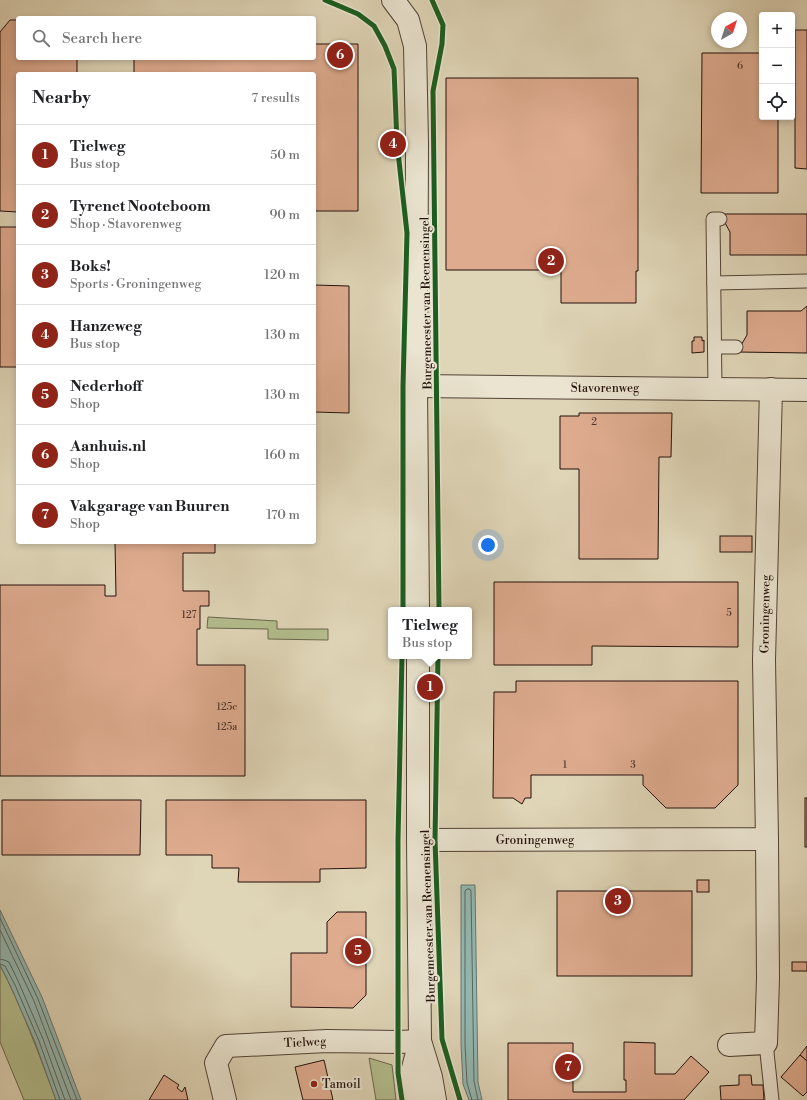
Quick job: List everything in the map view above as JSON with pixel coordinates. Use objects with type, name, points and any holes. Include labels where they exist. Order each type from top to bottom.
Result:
[{"type":"street","name":"Burgemeester van Reenensingel","points":[[393,0],[408,20],[415,46],[417,143],[416,386],[418,607]]},
{"type":"street","name":"Stavorenweg","points":[[416,386],[807,390]]},
{"type":"street","name":"Groningenweg","points":[[766,1043],[768,985],[764,660],[771,389]]},
{"type":"street","name":"Burgemeester van Reenensingel","points":[[414,1100],[411,1076],[420,1041],[418,659]]},
{"type":"street","name":"Groningenweg","points":[[418,840],[767,839]]},
{"type":"street","name":"Tielweg","points":[[225,1100],[216,1063],[226,1046],[328,1041],[420,1041]]},
{"type":"street","name":"Burgemeester van Reenensingel","points":[[420,1041],[431,1077],[435,1100]]},
{"type":"street","points":[[729,1045],[766,1043]]},
{"type":"lane","points":[[715,389],[713,219],[720,219]]},
{"type":"lane","points":[[714,283],[807,281]]},
{"type":"lane","points":[[715,347],[736,347]]},
{"type":"lane","name":"Groningenweg","points":[[766,1043],[772,1100]]},
{"type":"green space","points":[[208,617],[277,621],[277,629],[328,629],[328,640],[268,639],[268,629],[207,628]]},
{"type":"green space","points":[[0,965],[23,1014],[56,1100],[24,1100],[0,1042]]},
{"type":"green space","points":[[369,1058],[392,1065],[396,1100],[376,1100]]},
{"type":"water","points":[[461,885],[475,885],[478,1082],[482,1100],[469,1100],[463,1084],[461,1044]]},
{"type":"water","points":[[0,910],[42,997],[81,1100],[56,1100],[35,1042],[0,965]]},
{"type":"building","points":[[10,20],[16,20],[16,60],[77,60],[77,72],[16,72],[16,212],[0,211],[0,32]]},
{"type":"building","points":[[795,30],[807,30],[807,169],[795,168]]},
{"type":"building","points":[[316,44],[358,44],[358,211],[316,211],[316,72],[134,72],[134,60],[316,60]]},
{"type":"building","points":[[702,53],[759,53],[759,120],[778,120],[778,193],[701,193]]},
{"type":"building","points":[[446,78],[638,78],[638,271],[636,271],[636,303],[561,303],[561,270],[446,270]]},
{"type":"building","points":[[720,214],[807,214],[807,255],[730,255],[730,232]]},
{"type":"building","points":[[0,227],[16,227],[16,367],[0,367]]},
{"type":"building","points":[[316,285],[349,286],[349,413],[316,412]]},
{"type":"building","points":[[807,306],[807,353],[737,352],[747,335],[747,311],[801,311]]},
{"type":"building","points":[[694,337],[702,337],[702,341],[704,340],[704,352],[692,353],[692,341],[694,341]]},
{"type":"building","points":[[579,413],[672,413],[671,457],[659,457],[658,559],[579,559],[579,469],[560,469],[560,416],[579,416]]},
{"type":"building","points":[[720,536],[752,536],[752,552],[720,552]]},
{"type":"building","points":[[115,544],[215,544],[215,553],[183,553],[183,591],[209,591],[209,606],[200,606],[200,629],[197,629],[197,665],[245,665],[245,776],[0,776],[0,585],[105,585],[105,596],[116,596]]},
{"type":"building","points":[[494,582],[738,582],[738,647],[592,646],[592,665],[494,665]]},
{"type":"building","points":[[516,681],[738,681],[738,785],[715,808],[666,808],[643,785],[643,775],[531,775],[531,798],[525,798],[522,804],[513,798],[493,798],[494,692],[516,692]]},
{"type":"building","points":[[805,798],[807,798],[807,847],[805,847]]},
{"type":"building","points":[[2,800],[141,800],[140,855],[2,855]]},
{"type":"building","points":[[166,800],[366,800],[366,868],[320,869],[320,882],[238,882],[239,868],[212,868],[212,855],[166,855]]},
{"type":"building","points":[[697,880],[709,880],[709,892],[697,892]]},
{"type":"building","points":[[557,891],[692,891],[692,976],[557,976]]},
{"type":"building","points":[[337,912],[366,912],[366,995],[353,1008],[291,1007],[291,953],[327,953],[327,922]]},
{"type":"building","points":[[792,962],[807,962],[807,971],[792,971]]},
{"type":"building","points":[[624,1042],[655,1043],[655,1074],[675,1074],[691,1056],[709,1072],[684,1100],[508,1100],[508,1043],[573,1043],[573,1092],[626,1092],[626,1080],[624,1080]]},
{"type":"building","points":[[807,1046],[807,1061],[800,1055]]},
{"type":"building","points":[[800,1055],[807,1061],[807,1092],[803,1096],[781,1077]]},
{"type":"building","points":[[324,1060],[333,1100],[303,1100],[295,1067]]},
{"type":"building","points":[[164,1075],[179,1085],[177,1088],[182,1092],[185,1087],[188,1100],[149,1100]]},
{"type":"building","points":[[739,1075],[751,1075],[752,1085],[763,1085],[764,1100],[721,1100],[720,1086],[739,1085]]},
{"type":"cycle path","points":[[325,0],[358,14],[374,26],[385,46],[394,69],[397,143],[407,233],[403,386],[403,607]]},
{"type":"cycle path","points":[[432,0],[443,25],[442,44],[433,91],[439,607]]},
{"type":"cycle path","points":[[402,659],[398,840],[398,1073],[402,1100]]},
{"type":"cycle path","points":[[438,659],[435,840],[442,1039],[460,1100]]},
{"type":"place","name":"Aanhuis.nl","points":[[340,55]]},
{"type":"place","name":"Hanzeweg","points":[[393,144]]},
{"type":"place","name":"Tyrenet Nooteboom","points":[[551,261]]},
{"type":"place","name":"Tielweg","points":[[430,687]]},
{"type":"place","name":"Boks!","points":[[618,901]]},
{"type":"place","name":"Nederhoff","points":[[358,951]]},
{"type":"place","name":"Vakgarage van Buuren","points":[[568,1067]]},
{"type":"place","name":"Tamoil","points":[[314,1084]]}]
